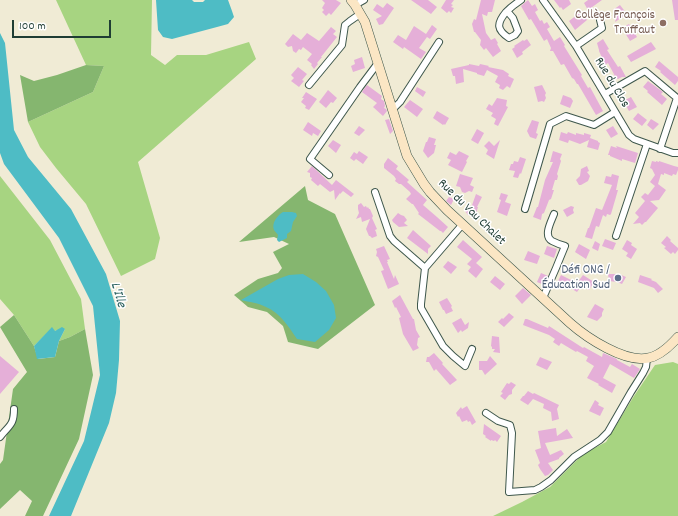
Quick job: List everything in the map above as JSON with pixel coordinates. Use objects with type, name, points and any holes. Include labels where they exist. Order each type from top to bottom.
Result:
[{"type":"street","points":[[353,3],[364,0]]},
{"type":"street","points":[[507,11],[521,0]]},
{"type":"street","name":"Rue du Clos","points":[[543,0],[576,46],[629,134],[634,139],[660,149],[678,153]]},
{"type":"street","name":"Rue du Vau Chalet","points":[[353,3],[365,22],[398,127],[415,171],[430,192],[462,225],[576,329],[595,342],[626,356],[639,359],[656,356],[663,352],[678,337]]},
{"type":"street","points":[[309,85],[342,44],[345,25],[360,14]]},
{"type":"street","points":[[576,46],[602,28],[600,20]]},
{"type":"street","points":[[393,109],[400,102],[439,42]]},
{"type":"street","points":[[329,175],[310,159],[360,87],[378,64]]},
{"type":"street","points":[[605,94],[645,71],[677,98],[660,149]]},
{"type":"street","points":[[525,208],[550,124],[566,116],[594,125],[615,112]]},
{"type":"street","points":[[616,236],[647,144]]},
{"type":"street","points":[[375,192],[390,236],[394,242],[425,268]]},
{"type":"street","points":[[543,298],[565,246],[551,241],[548,238],[547,234],[554,214]]},
{"type":"street","points":[[462,225],[425,268],[421,306],[443,346],[465,366],[472,350]]},
{"type":"street","points":[[486,413],[498,421],[510,425],[512,433],[509,492],[535,490],[551,480],[574,457],[600,440],[608,432],[631,392],[644,374],[647,358]]},
{"type":"street","points":[[0,437],[13,422],[14,409]]},
{"type":"green space","points":[[56,0],[152,0],[151,55],[165,65],[177,55],[206,55],[249,42],[256,59],[138,162],[160,238],[155,259],[121,276],[86,204],[40,147],[28,122],[93,92],[104,66],[86,65]]},
{"type":"green space","points":[[86,65],[104,66],[93,92],[28,122],[20,75],[34,81]]},
{"type":"green space","points":[[0,176],[50,240],[81,299],[85,329],[70,337],[59,341],[65,329],[54,331],[52,328],[34,346],[14,315],[0,299]]},
{"type":"green space","points":[[305,186],[308,200],[335,214],[375,305],[318,349],[288,342],[283,326],[267,312],[248,307],[234,295],[258,279],[278,273],[282,268],[273,252],[289,244],[274,237],[239,242]]},
{"type":"green space","points":[[14,315],[34,346],[38,359],[55,357],[59,341],[85,329],[93,375],[79,439],[43,516],[25,516],[32,501],[20,490],[0,509],[0,464],[3,460],[13,389],[27,372],[0,327]]},
{"type":"green space","points":[[673,362],[678,364],[678,516],[493,516],[550,487],[583,454],[606,442],[655,365]]},
{"type":"water","points":[[156,0],[192,0],[194,2],[203,2],[205,0],[228,0],[234,17],[228,24],[172,39],[163,37],[158,30]]},
{"type":"water","points":[[0,33],[5,43],[14,130],[28,157],[71,209],[106,274],[120,321],[116,393],[109,423],[71,516],[49,516],[84,441],[100,375],[93,306],[59,238],[4,164],[0,153]]},
{"type":"water","points":[[283,212],[296,213],[297,216],[293,222],[291,231],[287,234],[287,238],[279,242],[277,240],[278,235],[274,230],[273,225],[277,217]]},
{"type":"water","points":[[303,274],[316,282],[326,291],[334,305],[336,318],[329,330],[315,342],[297,339],[276,313],[260,304],[241,300],[278,279],[289,275]]},
{"type":"water","points":[[52,327],[55,331],[62,327],[65,329],[59,341],[55,357],[37,359],[34,346]]},
{"type":"building","points":[[322,0],[336,0],[341,3],[331,15],[329,13],[326,16],[322,12],[324,10],[322,8],[325,3]]},
{"type":"building","points":[[411,0],[428,0],[437,7],[431,14]]},
{"type":"building","points":[[446,0],[454,0],[451,4],[453,5],[451,7],[454,8],[451,13],[449,11],[447,13],[441,8]]},
{"type":"building","points":[[481,0],[495,0],[492,12],[488,12],[487,16],[482,14],[486,33],[491,40],[495,38],[501,51],[493,57],[486,48],[484,50],[480,45],[481,40],[474,32],[472,24],[474,19],[476,20]]},
{"type":"building","points":[[528,0],[532,6],[535,4],[538,10],[535,12],[540,21],[542,20],[544,24],[547,22],[550,27],[547,29],[554,41],[560,37],[582,75],[581,76],[588,88],[590,87],[603,111],[596,115],[578,84],[572,78],[564,64],[561,65],[553,51],[550,51],[551,48],[547,39],[544,41],[531,19],[529,20],[521,6]]},
{"type":"building","points":[[554,0],[569,0],[571,4],[563,10]]},
{"type":"building","points":[[588,0],[602,0],[588,10],[584,3]]},
{"type":"building","points":[[672,0],[678,0],[678,20],[675,20]]},
{"type":"building","points":[[387,3],[394,8],[383,24],[379,25],[376,19],[382,16],[373,10],[377,4],[383,8]]},
{"type":"building","points":[[620,5],[627,14],[615,22],[617,15],[613,10]]},
{"type":"building","points":[[581,12],[587,20],[575,30],[569,21]]},
{"type":"building","points":[[629,24],[637,37],[630,41],[622,28]]},
{"type":"building","points":[[432,25],[437,29],[430,39],[427,37],[419,48],[426,52],[421,59],[404,47],[403,49],[393,42],[398,35],[406,40],[414,26],[426,34]]},
{"type":"building","points":[[331,27],[336,31],[333,34],[337,37],[321,57],[314,69],[311,65],[312,64],[307,60],[312,54],[303,47],[296,53],[293,51],[292,46],[288,47],[285,44],[293,34],[301,40],[307,33],[319,41]]},
{"type":"building","points":[[527,39],[531,45],[517,58],[512,49],[523,40],[524,41]]},
{"type":"building","points":[[603,39],[609,49],[607,50],[618,67],[620,66],[626,77],[616,78],[608,63],[605,65],[597,43]]},
{"type":"building","points":[[651,42],[656,49],[631,62],[627,56]]},
{"type":"building","points":[[362,57],[365,68],[353,72],[351,66],[355,64],[354,60]]},
{"type":"building","points":[[659,61],[678,77],[678,81],[675,85],[655,67]]},
{"type":"building","points":[[469,64],[479,66],[480,64],[503,70],[509,74],[508,76],[514,79],[510,88],[507,86],[503,90],[499,88],[500,85],[495,82],[498,76],[487,70],[484,76],[463,69],[464,82],[456,84],[455,76],[453,76],[451,69]]},
{"type":"building","points":[[298,67],[307,74],[299,87],[291,81],[294,78],[291,75]]},
{"type":"building","points":[[648,81],[663,92],[661,94],[667,99],[662,105],[643,87]]},
{"type":"building","points":[[367,85],[382,96],[381,99],[384,101],[384,108],[387,111],[383,116],[373,107],[377,103],[362,92]]},
{"type":"building","points":[[542,85],[546,93],[546,98],[544,102],[538,102],[534,87]]},
{"type":"building","points":[[417,87],[426,92],[423,97],[415,91]]},
{"type":"building","points":[[328,90],[337,98],[326,108],[319,102]]},
{"type":"building","points":[[306,92],[317,99],[309,110],[305,108],[306,106],[301,102]]},
{"type":"building","points":[[563,95],[571,98],[573,101],[570,108],[560,104]]},
{"type":"building","points":[[631,97],[637,107],[629,111],[625,104],[627,103],[625,100]]},
{"type":"building","points":[[497,98],[507,100],[506,106],[508,107],[498,126],[494,124],[496,119],[491,116],[493,113],[486,109],[489,104],[492,106]]},
{"type":"building","points":[[410,100],[423,109],[417,117],[404,107]]},
{"type":"building","points":[[437,111],[449,118],[445,125],[433,118]]},
{"type":"building","points":[[638,113],[647,120],[642,126],[633,119]]},
{"type":"building","points":[[389,119],[393,131],[390,134],[385,120]]},
{"type":"building","points":[[651,119],[659,124],[653,130],[647,125]]},
{"type":"building","points":[[532,120],[539,122],[536,139],[530,137],[527,131]]},
{"type":"building","points":[[308,122],[321,131],[318,136],[313,133],[312,136],[303,130]]},
{"type":"building","points":[[359,126],[365,130],[359,136],[354,133]]},
{"type":"building","points":[[613,126],[618,134],[611,138],[606,130]]},
{"type":"building","points":[[477,129],[484,133],[478,144],[471,140]]},
{"type":"building","points":[[561,132],[567,134],[568,132],[576,135],[576,133],[584,135],[584,133],[591,135],[590,138],[600,143],[598,150],[587,147],[589,140],[580,144],[569,140],[568,143],[559,140]]},
{"type":"building","points":[[429,137],[436,139],[434,145],[436,145],[434,153],[428,158],[423,151]]},
{"type":"building","points":[[333,140],[341,145],[336,153],[328,146]]},
{"type":"building","points":[[500,140],[494,159],[486,154],[488,150],[484,146],[489,141],[494,146]]},
{"type":"building","points":[[611,146],[617,148],[616,146],[638,153],[635,163],[622,159],[622,161],[608,155]]},
{"type":"building","points":[[359,151],[368,157],[363,164],[356,159],[354,161],[350,158],[354,152],[357,154]]},
{"type":"building","points":[[459,151],[469,156],[462,172],[448,165],[451,160],[447,158],[450,152],[456,155]]},
{"type":"building","points":[[553,151],[562,154],[560,159],[561,161],[557,174],[557,180],[555,180],[552,190],[554,190],[551,199],[549,200],[544,213],[542,214],[541,220],[533,217],[538,207],[545,180],[553,162],[550,162]]},
{"type":"building","points":[[520,157],[526,159],[521,174],[520,173],[518,178],[513,177],[515,171],[509,170],[511,164],[513,164],[514,161],[518,162]]},
{"type":"building","points":[[388,158],[398,166],[396,169],[409,180],[407,182],[427,200],[423,205],[448,227],[443,233],[418,214],[419,213],[413,204],[406,199],[411,194],[410,192],[395,181],[396,179],[394,176],[384,168],[384,164]]},
{"type":"building","points":[[652,161],[659,161],[678,167],[678,170],[676,175],[673,174],[672,176],[664,173],[664,175],[661,174],[658,184],[666,190],[659,200],[650,201],[658,208],[642,225],[640,223],[633,224],[639,217],[635,213],[645,201],[641,197],[645,193],[648,195],[655,186],[650,182],[655,175],[650,168]]},
{"type":"building","points":[[312,166],[332,185],[336,180],[354,194],[351,197],[343,191],[335,200],[334,190],[330,192],[320,184],[318,186],[311,180],[312,178],[310,177],[310,173],[307,172]]},
{"type":"building","points":[[587,166],[589,171],[587,172],[590,176],[588,181],[579,185],[576,180],[580,176],[581,169]]},
{"type":"building","points":[[460,174],[473,178],[470,185],[474,187],[472,192],[462,192],[460,187],[456,186]]},
{"type":"building","points":[[612,174],[619,176],[616,190],[618,190],[611,214],[607,214],[606,217],[603,215],[599,227],[596,226],[592,239],[585,237],[596,208],[602,210],[612,185],[604,183],[606,176],[611,177]]},
{"type":"building","points":[[501,193],[508,195],[505,202],[511,204],[507,216],[497,212],[501,200],[499,199]]},
{"type":"building","points":[[476,194],[482,197],[477,207],[475,217],[468,215],[465,211],[468,207],[471,208]]},
{"type":"building","points":[[449,197],[454,199],[451,205],[446,201]]},
{"type":"building","points":[[361,203],[364,207],[366,206],[370,209],[373,216],[372,218],[377,229],[375,230],[377,236],[372,238],[369,236],[366,229],[370,219],[362,222],[361,217],[356,219],[359,213],[358,205]]},
{"type":"building","points":[[571,206],[574,207],[574,213],[567,217],[563,210]]},
{"type":"building","points":[[398,213],[404,216],[407,220],[404,223],[408,226],[399,227],[393,222],[392,220]]},
{"type":"building","points":[[413,230],[431,246],[428,249],[428,254],[407,238]]},
{"type":"building","points":[[667,236],[678,248],[675,254],[673,252],[671,254],[661,243]]},
{"type":"building","points":[[605,239],[616,243],[613,250],[602,246]]},
{"type":"building","points":[[463,240],[482,257],[476,263],[483,269],[476,278],[468,271],[471,267],[467,264],[472,259],[457,247]]},
{"type":"building","points":[[627,240],[637,249],[631,259],[626,256],[628,253],[622,249]]},
{"type":"building","points":[[595,241],[600,244],[598,251],[592,248]]},
{"type":"building","points":[[579,244],[590,250],[586,259],[575,252]]},
{"type":"building","points":[[384,246],[390,259],[387,260],[387,262],[394,279],[395,275],[399,284],[388,289],[381,271],[384,270],[378,257],[376,256],[376,249]]},
{"type":"building","points":[[547,246],[557,249],[554,258],[544,254]]},
{"type":"building","points":[[528,251],[540,256],[537,264],[524,260]]},
{"type":"building","points":[[448,261],[457,267],[451,274],[443,267]]},
{"type":"building","points":[[541,273],[548,276],[544,285],[537,282]]},
{"type":"building","points":[[608,274],[619,274],[626,277],[622,284],[609,281]]},
{"type":"building","points":[[561,275],[577,283],[583,275],[594,282],[589,290],[582,285],[577,292],[567,286],[566,288],[557,283]]},
{"type":"building","points":[[640,275],[652,279],[651,280],[656,282],[663,289],[658,293],[654,288],[638,282]]},
{"type":"building","points":[[495,276],[505,284],[500,290],[490,282]]},
{"type":"building","points":[[523,288],[531,295],[522,304],[515,296]]},
{"type":"building","points":[[400,295],[414,319],[416,330],[420,337],[418,338],[417,345],[419,348],[413,351],[403,334],[399,318],[401,317],[392,301]]},
{"type":"building","points":[[447,298],[453,311],[446,314],[439,302]]},
{"type":"building","points":[[595,304],[604,309],[602,316],[597,321],[587,317]]},
{"type":"building","points":[[509,313],[514,317],[504,327],[498,322]]},
{"type":"building","points":[[461,318],[465,325],[469,322],[468,328],[462,332],[461,330],[458,333],[452,323]]},
{"type":"building","points":[[525,319],[548,328],[549,326],[583,348],[584,347],[602,357],[603,353],[630,367],[632,364],[640,369],[634,378],[610,364],[603,378],[616,385],[612,393],[587,378],[594,366],[586,361],[588,357],[561,343],[559,346],[553,342],[555,339],[549,335],[523,325]]},
{"type":"building","points":[[492,336],[499,337],[500,353],[493,352],[495,349],[492,349],[491,346]]},
{"type":"building","points":[[434,353],[457,380],[450,385],[436,369],[434,371],[429,362],[426,362],[427,357]]},
{"type":"building","points":[[0,356],[19,372],[0,394]]},
{"type":"building","points":[[490,356],[497,364],[485,375],[482,370],[479,370],[479,361],[487,361]]},
{"type":"building","points":[[540,357],[552,362],[547,370],[536,365]]},
{"type":"building","points":[[511,382],[516,385],[512,390],[512,394],[505,400],[500,396],[503,393],[501,392],[507,383],[509,384]]},
{"type":"building","points":[[528,391],[559,405],[557,409],[559,419],[552,421],[551,412],[543,408],[544,404],[533,399],[528,405],[520,400]]},
{"type":"building","points":[[595,400],[599,403],[598,405],[604,408],[600,416],[589,411]]},
{"type":"building","points":[[467,406],[476,422],[472,425],[470,421],[468,422],[467,420],[462,422],[456,413],[461,407],[462,409]]},
{"type":"building","points":[[484,424],[501,436],[497,442],[495,440],[491,441],[485,437],[486,436],[483,434]]},
{"type":"building","points":[[556,428],[557,436],[567,429],[573,438],[545,443],[550,455],[561,450],[564,454],[559,459],[548,463],[553,470],[545,476],[538,465],[540,463],[535,450],[541,448],[538,431]]},
{"type":"place","name":"Collège François Truffaut","points":[[663,23]]},
{"type":"place","name":"Défi ONG / Éducation Sud","points":[[618,278]]},
{"type":"water label","name":"L'Ille","points":[[117,295]]}]
